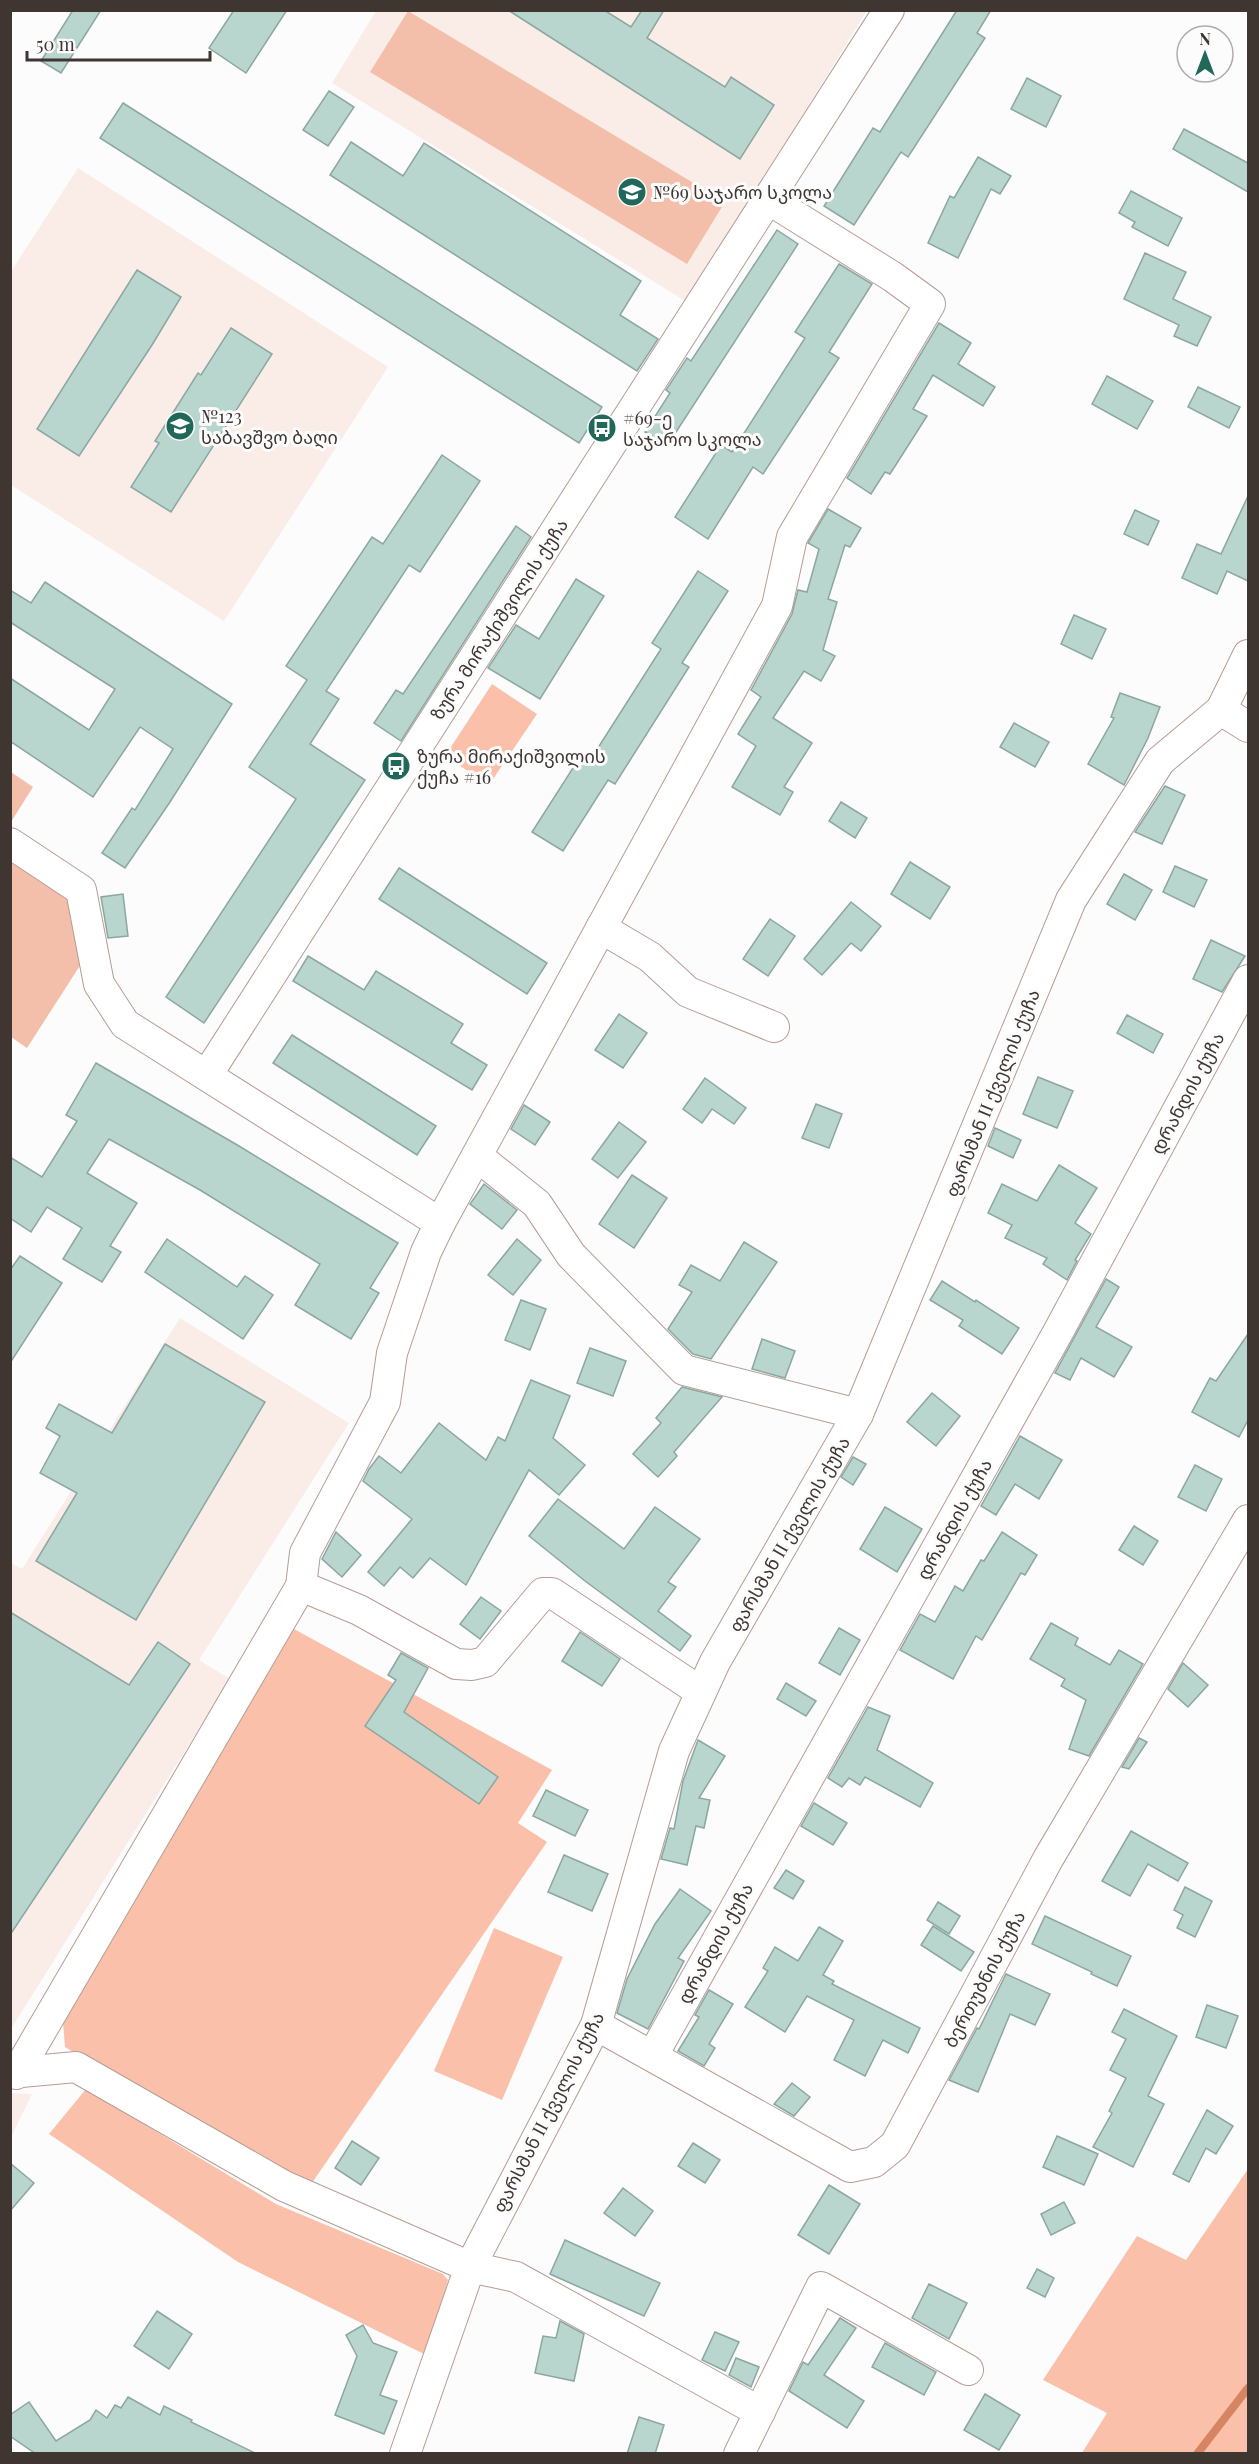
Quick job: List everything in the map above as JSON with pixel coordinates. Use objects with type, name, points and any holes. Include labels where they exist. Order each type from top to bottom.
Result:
[{"type":"street","name":"ზურა მირაქიშვილის ქუჩა","points":[[207,1075],[889,10]]},
{"type":"street","points":[[13,2073],[301,1586],[305,1553],[385,1402],[392,1353],[426,1252],[440,1223],[777,606],[792,537],[930,304],[893,277],[768,199]]},
{"type":"street","name":"ფარსმან II ქველის ქუჩა","points":[[405,2454],[470,2267],[596,2025],[674,1750],[715,1662],[858,1414],[1071,900],[1160,761],[1221,710],[1248,655]]},
{"type":"street","points":[[1221,710],[1248,727]]},
{"type":"street","points":[[10,843],[81,890],[99,984],[125,1024],[440,1223]]},
{"type":"street","points":[[601,928],[650,957],[688,992],[774,1027]]},
{"type":"street","name":"დრანდის ქუჩა","points":[[652,2055],[1058,1335],[1248,980]]},
{"type":"street","points":[[477,1156],[537,1204],[571,1255],[684,1370],[858,1414]]},
{"type":"street","name":"ბერთუბნის ქუჩა","points":[[596,2025],[850,2167],[874,2162],[895,2145],[1048,1859],[1248,1520]]},
{"type":"street","points":[[301,1586],[359,1610],[456,1664],[472,1665],[485,1662],[543,1593],[552,1593],[701,1692]]},
{"type":"street","points":[[13,2073],[76,2067],[284,2186],[470,2267],[516,2277],[760,2412]]},
{"type":"street","points":[[739,2454],[821,2287],[968,2370]]},
{"type":"shaded area","name":"№69 საჯარო სკოლა","points":[[864,10],[866,12],[687,302],[332,83],[376,11]]},
{"type":"shaded area","points":[[408,11],[725,202],[687,264],[370,72]]},
{"type":"shaded area","name":"№123 საბავშვო ბაღი","points":[[78,168],[388,367],[224,621],[11,485],[10,273]]},
{"type":"shaded area","points":[[492,684],[537,714],[489,785],[445,756]]},
{"type":"shaded area","points":[[11,772],[33,787],[11,822]]},
{"type":"shaded area","points":[[10,862],[78,905],[81,964],[27,1048],[11,1037]]},
{"type":"shaded area","points":[[180,1318],[349,1423],[199,1660],[230,1679],[11,2029],[11,1563],[22,1569]]},
{"type":"shaded area","points":[[294,1629],[552,1770],[518,1823],[547,1842],[305,2193],[279,2180],[65,2047],[63,2022]]},
{"type":"shaded area","points":[[494,1928],[563,1957],[502,2100],[434,2071]]},
{"type":"shaded area","points":[[86,2089],[276,2204],[443,2274],[448,2280],[428,2356],[238,2262],[49,2134]]},
{"type":"shaded area","points":[[10,2093],[32,2094],[11,2137]]},
{"type":"shaded area","points":[[1248,2169],[1248,2453],[1082,2453],[1107,2413],[1043,2380],[1137,2236],[1186,2260]]},
{"type":"building","points":[[73,10],[101,10],[61,73],[41,61]]},
{"type":"building","points":[[234,10],[287,10],[246,73],[209,48]]},
{"type":"building","points":[[508,10],[604,10],[631,27],[642,10],[664,10],[647,38],[725,87],[731,77],[774,105],[740,159]]},
{"type":"building","points":[[957,10],[991,10],[977,33],[985,38],[908,157],[901,152],[854,225],[824,206],[873,128],[880,132]]},
{"type":"building","points":[[1027,78],[1061,96],[1046,127],[1011,109]]},
{"type":"building","points":[[329,91],[354,107],[328,146],[303,130]]},
{"type":"building","points":[[123,103],[602,407],[579,443],[100,138]]},
{"type":"building","points":[[1184,129],[1248,163],[1248,192],[1173,149]]},
{"type":"building","points":[[351,142],[403,176],[424,143],[641,281],[620,315],[658,339],[637,371],[330,175]]},
{"type":"building","points":[[978,157],[1011,176],[1000,194],[991,189],[958,258],[928,243],[950,196],[954,198]]},
{"type":"building","points":[[1131,191],[1182,218],[1168,246],[1132,227],[1135,222],[1119,213]]},
{"type":"building","points":[[777,230],[798,244],[667,446],[645,432],[670,393],[666,390],[687,358],[691,361]]},
{"type":"building","points":[[1145,253],[1186,272],[1173,299],[1211,317],[1197,346],[1174,336],[1179,325],[1124,299]]},
{"type":"building","points":[[839,264],[872,284],[829,352],[839,358],[763,474],[753,467],[708,539],[675,517],[721,445],[732,452],[805,338],[795,332]]},
{"type":"building","points":[[137,270],[181,297],[79,456],[37,429]]},
{"type":"building","points":[[939,323],[971,343],[958,364],[995,387],[983,406],[933,375],[913,409],[927,416],[890,474],[885,472],[871,494],[847,478]]},
{"type":"building","points":[[231,328],[272,354],[171,512],[131,487],[159,443],[155,441],[198,373],[201,375]]},
{"type":"building","points":[[1107,376],[1153,401],[1137,429],[1092,404]]},
{"type":"building","points":[[1198,387],[1240,407],[1229,428],[1188,407]]},
{"type":"building","points":[[442,455],[480,481],[420,572],[409,565],[326,691],[339,699],[310,744],[365,780],[204,1023],[166,997],[296,799],[249,767],[307,680],[286,666],[372,537],[383,544]]},
{"type":"building","points":[[1248,496],[1248,581],[1227,571],[1217,594],[1182,578],[1197,544],[1221,554]]},
{"type":"building","points":[[828,509],[861,528],[850,547],[845,545],[828,599],[837,602],[823,650],[835,656],[821,681],[804,671],[773,718],[812,743],[784,787],[793,792],[780,815],[732,787],[756,746],[738,734],[761,697],[751,690],[792,614],[798,590],[807,592],[819,549],[808,543]]},
{"type":"building","points":[[1135,510],[1159,521],[1148,545],[1124,534]]},
{"type":"building","points":[[516,526],[531,537],[401,741],[374,723],[396,690],[403,694]]},
{"type":"building","points":[[698,571],[728,591],[682,663],[689,667],[615,784],[608,780],[563,851],[532,832],[580,757],[589,762],[661,649],[652,643]]},
{"type":"building","points":[[576,579],[604,596],[540,699],[488,668],[516,625],[539,639]]},
{"type":"building","points":[[45,582],[232,704],[125,868],[102,853],[132,808],[135,810],[173,749],[140,727],[93,797],[10,741],[10,678],[89,730],[115,689],[10,622],[10,590],[31,603]]},
{"type":"building","points":[[1074,615],[1106,629],[1092,659],[1061,644]]},
{"type":"building","points":[[1120,693],[1160,707],[1148,738],[1124,785],[1088,764],[1114,718],[1111,717]]},
{"type":"building","points":[[1014,723],[1049,742],[1035,767],[1000,747]]},
{"type":"building","points":[[1165,786],[1185,795],[1162,844],[1135,832]]},
{"type":"building","points":[[841,802],[867,818],[855,838],[829,821]]},
{"type":"building","points":[[910,862],[950,887],[930,919],[891,894]]},
{"type":"building","points":[[1175,866],[1207,880],[1194,907],[1163,892]]},
{"type":"building","points":[[399,868],[547,963],[527,994],[379,899]]},
{"type":"building","points":[[1124,874],[1152,890],[1135,920],[1107,904]]},
{"type":"building","points":[[123,894],[128,936],[108,938],[101,897]]},
{"type":"building","points":[[851,902],[881,926],[861,951],[851,943],[822,975],[804,959]]},
{"type":"building","points":[[770,919],[795,936],[768,976],[743,959]]},
{"type":"building","points":[[1211,940],[1245,956],[1222,992],[1193,979]]},
{"type":"building","points":[[308,956],[364,990],[376,971],[463,1024],[451,1043],[487,1065],[472,1090],[293,981]]},
{"type":"building","points":[[619,1014],[647,1033],[623,1068],[595,1050]]},
{"type":"building","points":[[1127,1015],[1163,1034],[1153,1053],[1117,1033]]},
{"type":"building","points":[[292,1035],[436,1126],[417,1155],[273,1063]]},
{"type":"building","points":[[96,1063],[239,1146],[398,1243],[370,1288],[379,1293],[351,1339],[295,1305],[320,1264],[200,1190],[109,1139],[87,1173],[137,1203],[110,1246],[121,1252],[102,1282],[63,1259],[82,1228],[47,1207],[31,1232],[10,1218],[10,1157],[42,1177],[77,1121],[66,1115]]},
{"type":"building","points":[[1038,1077],[1073,1091],[1057,1128],[1023,1114]]},
{"type":"building","points":[[705,1078],[746,1108],[734,1124],[712,1109],[702,1123],[683,1109]]},
{"type":"building","points":[[816,1104],[842,1114],[829,1148],[802,1138]]},
{"type":"building","points":[[524,1105],[550,1122],[535,1145],[511,1129]]},
{"type":"building","points":[[619,1122],[646,1142],[618,1178],[592,1159]]},
{"type":"building","points":[[995,1128],[1021,1140],[1013,1158],[988,1146]]},
{"type":"building","points":[[1059,1165],[1097,1188],[1075,1223],[1091,1234],[1075,1260],[1077,1261],[1067,1280],[1043,1264],[1047,1258],[1005,1238],[1012,1225],[988,1213],[1002,1184],[1037,1201]]},
{"type":"building","points":[[632,1175],[667,1198],[634,1248],[599,1224]]},
{"type":"building","points":[[484,1184],[517,1210],[502,1229],[470,1204]]},
{"type":"building","points":[[167,1239],[237,1287],[245,1276],[273,1295],[243,1339],[145,1272]]},
{"type":"building","points":[[517,1239],[541,1260],[513,1295],[488,1275]]},
{"type":"building","points":[[744,1242],[777,1262],[711,1359],[693,1354],[668,1329],[692,1292],[679,1285],[691,1265],[720,1281]]},
{"type":"building","points":[[20,1256],[62,1283],[10,1363],[10,1270]]},
{"type":"building","points":[[1106,1279],[1119,1287],[1096,1327],[1132,1347],[1114,1377],[1081,1358],[1070,1380],[1055,1373]]},
{"type":"building","points":[[942,1281],[1019,1328],[1002,1354],[959,1326],[963,1320],[930,1300]]},
{"type":"building","points":[[521,1300],[546,1309],[530,1350],[505,1340]]},
{"type":"building","points":[[1248,1334],[1248,1420],[1239,1437],[1192,1412],[1210,1378],[1216,1381]]},
{"type":"building","points":[[762,1339],[795,1351],[785,1378],[752,1369]]},
{"type":"building","points":[[165,1344],[265,1402],[136,1620],[36,1561],[77,1493],[40,1473],[60,1436],[46,1428],[59,1404],[112,1433]]},
{"type":"building","points":[[590,1348],[626,1361],[613,1396],[577,1383]]},
{"type":"building","points":[[531,1380],[570,1396],[553,1438],[585,1465],[559,1495],[529,1470],[466,1585],[430,1558],[413,1578],[400,1567],[384,1586],[368,1572],[412,1519],[363,1481],[369,1469],[379,1456],[401,1473],[439,1423],[486,1460],[498,1437],[505,1441]]},
{"type":"building","points":[[682,1387],[722,1397],[674,1452],[677,1456],[658,1477],[633,1454],[661,1423],[656,1418]]},
{"type":"building","points":[[932,1393],[960,1416],[936,1446],[907,1422]]},
{"type":"building","points":[[1020,1436],[1062,1460],[1039,1499],[1015,1484],[996,1515],[981,1506]]},
{"type":"building","points":[[853,1457],[866,1464],[853,1485],[841,1477]]},
{"type":"building","points":[[1195,1465],[1222,1479],[1206,1511],[1178,1497]]},
{"type":"building","points":[[558,1499],[624,1549],[655,1507],[700,1539],[668,1582],[676,1587],[658,1611],[691,1636],[680,1651],[585,1581],[529,1536]]},
{"type":"building","points":[[885,1507],[922,1529],[897,1572],[860,1549]]},
{"type":"building","points":[[1134,1526],[1158,1541],[1143,1565],[1119,1550]]},
{"type":"building","points":[[336,1532],[361,1555],[342,1577],[322,1559]]},
{"type":"building","points":[[1002,1532],[1037,1555],[1025,1575],[1021,1573],[982,1640],[976,1636],[953,1679],[900,1650],[920,1614],[935,1622],[955,1586],[963,1591],[981,1560],[984,1561]]},
{"type":"building","points":[[481,1597],[501,1611],[480,1639],[460,1624]]},
{"type":"building","points":[[10,1612],[129,1685],[158,1642],[190,1664],[10,1935]]},
{"type":"building","points":[[1051,1623],[1078,1638],[1075,1645],[1110,1665],[1119,1650],[1143,1664],[1089,1756],[1069,1749],[1086,1700],[1061,1686],[1065,1679],[1030,1659]]},
{"type":"building","points":[[839,1628],[860,1640],[840,1675],[819,1663]]},
{"type":"building","points":[[580,1632],[620,1659],[602,1686],[562,1661]]},
{"type":"building","points":[[401,1653],[428,1668],[404,1712],[498,1777],[479,1804],[365,1726],[396,1680],[388,1675]]},
{"type":"building","points":[[1183,1663],[1208,1685],[1188,1707],[1168,1689]]},
{"type":"building","points":[[786,1683],[816,1701],[806,1716],[777,1699]]},
{"type":"building","points":[[868,1707],[890,1716],[877,1750],[933,1783],[920,1807],[865,1777],[860,1785],[849,1778],[842,1787],[828,1778]]},
{"type":"building","points":[[1139,1738],[1147,1742],[1129,1769],[1122,1767]]},
{"type":"building","points":[[698,1740],[725,1756],[699,1798],[710,1800],[704,1828],[696,1826],[687,1865],[661,1859],[670,1828],[674,1829],[683,1781]]},
{"type":"building","points":[[546,1790],[588,1810],[575,1836],[533,1816]]},
{"type":"building","points":[[814,1803],[847,1823],[833,1845],[801,1826]]},
{"type":"building","points":[[1131,1831],[1188,1863],[1178,1881],[1148,1864],[1130,1896],[1102,1881]]},
{"type":"building","points":[[564,1855],[608,1874],[592,1911],[548,1892]]},
{"type":"building","points":[[786,1870],[804,1881],[793,1899],[774,1888]]},
{"type":"building","points":[[1185,1887],[1212,1901],[1195,1937],[1177,1928],[1183,1915],[1174,1910]]},
{"type":"building","points":[[680,1889],[711,1911],[678,1958],[684,1961],[648,2029],[617,2013],[627,1979],[655,1924]]},
{"type":"building","points":[[938,1902],[960,1916],[949,1934],[927,1920]]},
{"type":"building","points":[[1045,1916],[1131,1956],[1117,1986],[1032,1944]]},
{"type":"building","points":[[933,1926],[974,1952],[961,1971],[921,1945]]},
{"type":"building","points":[[819,1927],[843,1941],[823,1975],[834,1981],[832,1984],[920,2028],[908,2053],[883,2040],[865,2076],[834,2060],[854,2020],[807,1996],[785,2032],[745,2007],[768,1971],[763,1968],[775,1947],[798,1961]]},
{"type":"building","points":[[1006,1974],[1050,1994],[1035,2025],[1010,2014],[978,2092],[949,2080],[977,2028],[979,2029]]},
{"type":"building","points":[[709,1990],[733,2004],[709,2044],[715,2048],[704,2066],[678,2051],[699,2017],[695,2015]]},
{"type":"building","points":[[1207,2005],[1238,2016],[1226,2048],[1196,2037]]},
{"type":"building","points":[[1124,2009],[1177,2036],[1148,2096],[1164,2104],[1133,2167],[1093,2147],[1112,2113],[1109,2111],[1126,2078],[1110,2070],[1126,2039],[1112,2032]]},
{"type":"building","points":[[792,2083],[810,2097],[794,2116],[774,2104]]},
{"type":"building","points":[[1207,2110],[1233,2126],[1216,2154],[1206,2148],[1189,2182],[1173,2174]]},
{"type":"building","points":[[1057,2136],[1098,2154],[1084,2185],[1043,2167]]},
{"type":"building","points":[[352,2141],[379,2158],[361,2185],[335,2168]]},
{"type":"building","points":[[693,2143],[720,2160],[705,2183],[678,2166]]},
{"type":"building","points":[[10,2163],[34,2183],[10,2211]]},
{"type":"building","points":[[829,2185],[860,2204],[829,2254],[798,2235]]},
{"type":"building","points":[[623,2188],[653,2211],[635,2236],[604,2213]]},
{"type":"building","points":[[1064,2202],[1075,2223],[1051,2235],[1041,2214]]},
{"type":"building","points":[[565,2240],[660,2283],[644,2316],[550,2274]]},
{"type":"building","points":[[1037,2269],[1054,2278],[1045,2297],[1027,2288]]},
{"type":"building","points":[[929,2284],[967,2303],[949,2339],[912,2318]]},
{"type":"building","points":[[157,2311],[192,2334],[169,2369],[134,2346]]},
{"type":"building","points":[[840,2318],[856,2328],[824,2375],[864,2401],[847,2428],[789,2391],[803,2362],[808,2365]]},
{"type":"building","points":[[560,2321],[584,2334],[574,2381],[535,2373],[543,2336],[556,2338]]},
{"type":"building","points":[[363,2325],[373,2343],[397,2352],[380,2395],[397,2401],[384,2434],[335,2415],[357,2356],[346,2335]]},
{"type":"building","points":[[715,2332],[739,2342],[725,2371],[702,2360]]},
{"type":"building","points":[[885,2343],[936,2372],[924,2395],[872,2367]]},
{"type":"building","points":[[736,2358],[759,2367],[751,2387],[729,2375]]},
{"type":"building","points":[[985,2394],[1020,2415],[999,2450],[964,2430]]},
{"type":"building","points":[[128,2397],[160,2415],[164,2406],[192,2420],[191,2422],[257,2454],[36,2454],[10,2436],[10,2415],[29,2402],[56,2441],[90,2420],[96,2410],[107,2418],[115,2405],[121,2408]]},
{"type":"building","points":[[639,2417],[664,2425],[655,2454],[627,2454]]},
{"type":"waterway","points":[[1197,2454],[1248,2388]]},
{"type":"place","name":"№69 საჯარო სკოლა","points":[[632,192]]},
{"type":"place","name":"№123 საბავშვო ბაღი","points":[[180,426]]},
{"type":"place","name":"#69-ე საჯარო სკოლა","points":[[602,428]]},
{"type":"place","name":"ზურა მირაქიშვილის ქუჩა #16","points":[[396,766]]}]
